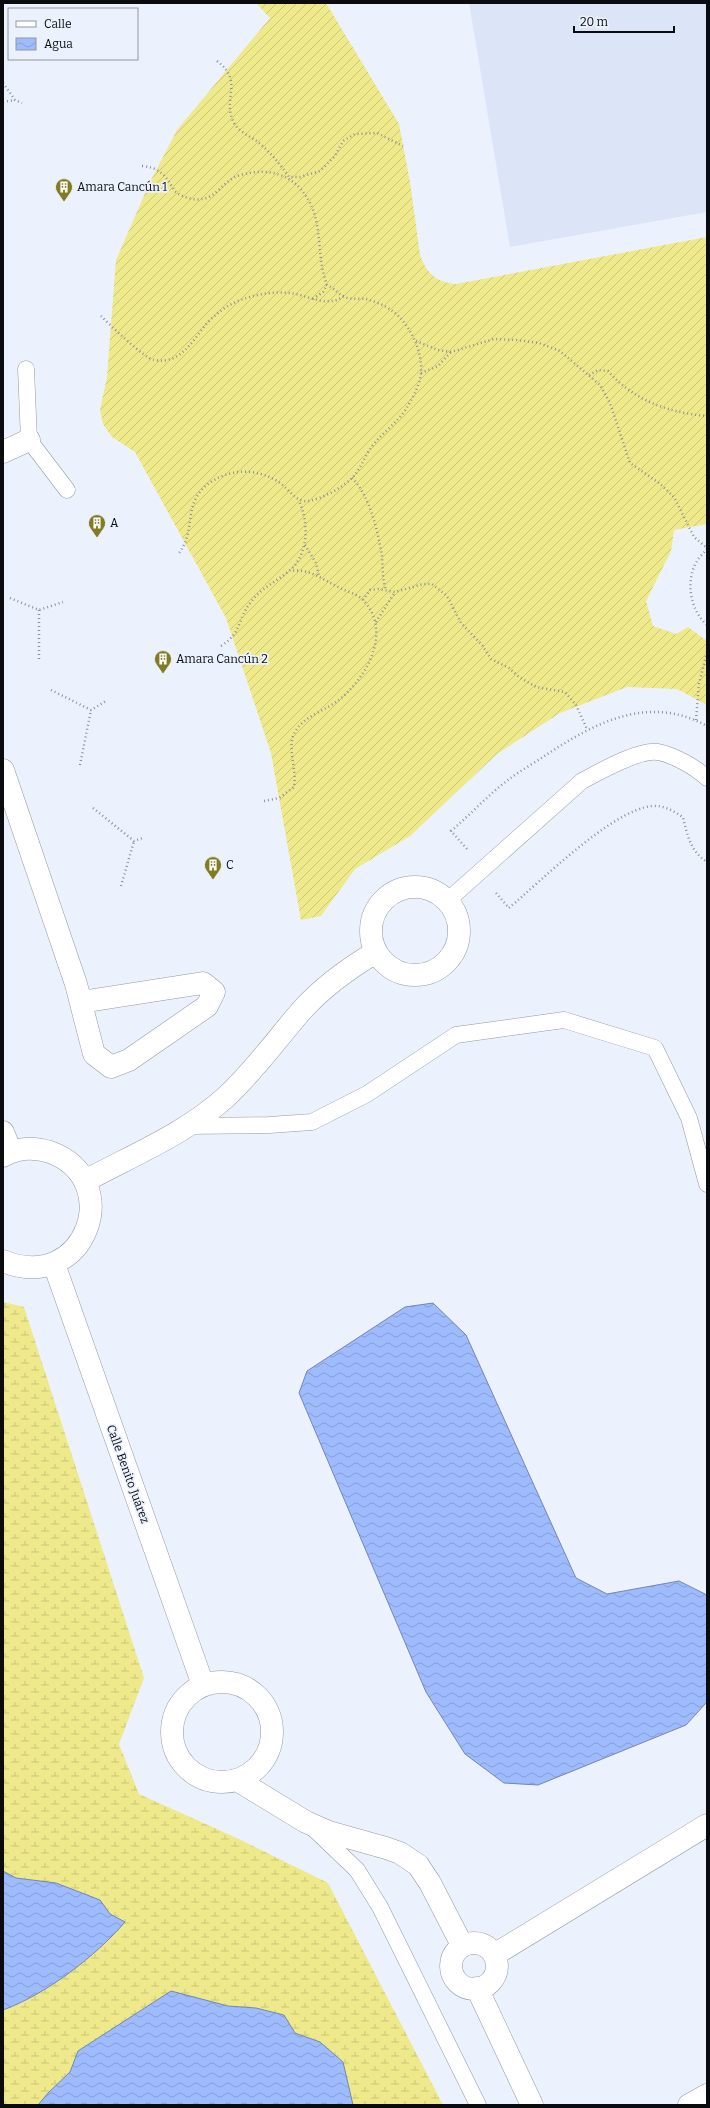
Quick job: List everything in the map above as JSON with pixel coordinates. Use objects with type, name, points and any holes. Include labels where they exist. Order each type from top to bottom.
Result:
[{"type":"street","points":[[3,452],[29,440]]},
{"type":"street","points":[[3,770],[81,1002],[94,1054],[110,1067],[129,1060],[206,1006],[214,992],[203,983],[81,1002]]},
{"type":"street","points":[[413,887],[428,889],[442,896],[447,901],[458,919],[459,933],[456,947],[449,960],[438,969],[424,974],[410,975],[396,971],[385,963],[376,952],[371,938],[371,923],[376,909],[386,898],[399,890],[413,887]]},
{"type":"street","points":[[85,1181],[189,1126],[226,1097],[254,1068],[303,1009],[324,989],[351,967],[376,952]]},
{"type":"street","points":[[3,1132],[7,1154],[28,1148],[45,1150],[61,1156],[74,1167],[85,1181],[90,1200],[90,1219],[83,1238],[71,1253],[54,1264],[35,1268],[16,1266],[3,1261]]},
{"type":"street","name":"Calle Benito Juárez","points":[[54,1264],[203,1685]]},
{"type":"street","points":[[218,1682],[239,1685],[249,1690],[261,1700],[269,1714],[272,1729],[270,1746],[264,1760],[254,1772],[237,1780],[220,1782],[203,1779],[189,1770],[178,1757],[172,1735],[172,1723],[177,1707],[188,1694],[203,1685],[218,1682]]},
{"type":"street","points":[[237,1780],[306,1822],[329,1832],[393,1851],[418,1865],[430,1883],[462,1946]]},
{"type":"street","points":[[494,1955],[707,1825]]},
{"type":"street","points":[[477,1943],[484,1945],[494,1955],[497,1962],[494,1976],[490,1982],[477,1988],[469,1988],[461,1985],[452,1973],[450,1965],[452,1957],[462,1946],[477,1943]]},
{"type":"street","points":[[477,1988],[532,2105]]},
{"type":"street","points":[[689,2105],[707,2095]]},
{"type":"lane","points":[[26,369],[29,440],[67,490]]},
{"type":"lane","points":[[447,901],[582,781],[626,759],[657,752],[693,766],[707,778]]},
{"type":"lane","points":[[189,1126],[269,1125],[312,1122],[367,1094],[456,1035],[564,1020],[655,1048],[688,1118],[707,1184]]},
{"type":"lane","points":[[306,1822],[357,1870],[376,1901],[478,2105]]},
{"type":"path","points":[[217,61],[228,70],[232,81],[230,98],[233,121],[238,128],[259,143],[270,154],[306,196],[317,224],[320,262],[327,285],[323,292],[312,299]]},
{"type":"path","points":[[3,83],[15,100],[22,103]]},
{"type":"path","points":[[3,102],[15,100]]},
{"type":"path","points":[[142,166],[152,167],[160,171],[176,192],[189,198],[202,200],[214,195],[235,177],[249,174],[275,172],[289,177],[300,177],[320,171],[335,156],[342,141],[355,134],[377,133],[403,146]]},
{"type":"path","points":[[299,500],[309,501],[324,495],[352,478],[370,448],[405,410],[413,396],[421,373],[416,341],[405,324],[391,310],[365,299],[344,296],[334,288],[327,285]]},
{"type":"path","points":[[101,316],[117,333],[128,340],[148,358],[164,360],[174,358],[189,348],[216,314],[238,301],[277,292],[299,294],[312,299],[330,301],[340,299],[344,296]]},
{"type":"path","points":[[416,341],[438,350],[451,352],[494,338],[539,343],[560,351],[600,385],[610,403],[630,463],[659,483],[674,497],[694,537],[707,549],[697,562],[691,577],[691,594],[695,610],[707,625]]},
{"type":"path","points":[[421,373],[438,366],[451,352]]},
{"type":"path","points":[[589,375],[598,370],[608,371],[616,381],[640,398],[676,412],[707,416]]},
{"type":"path","points":[[179,553],[186,544],[190,511],[195,499],[204,487],[222,476],[245,471],[258,472],[279,482],[299,500],[304,517],[304,544],[299,559],[290,571],[259,592],[244,612],[237,633],[221,646]]},
{"type":"path","points":[[352,478],[365,497],[372,517],[382,555],[383,582],[386,590]]},
{"type":"path","points":[[304,544],[316,563],[319,576]]},
{"type":"path","points":[[264,801],[279,798],[294,787],[296,778],[292,745],[294,735],[307,720],[324,707],[339,700],[362,677],[374,648],[377,633],[376,622],[364,600],[319,576],[304,571],[290,571]]},
{"type":"path","points":[[364,600],[370,590],[378,588],[395,592],[423,584],[432,584],[447,596],[461,623],[482,645],[491,660],[509,668],[519,677],[536,687],[565,692],[576,705],[587,729]]},
{"type":"path","points":[[376,622],[395,592]]},
{"type":"path","points":[[10,598],[39,610],[63,602]]},
{"type":"path","points":[[39,610],[40,662]]},
{"type":"path","points":[[696,720],[699,684],[707,652]]},
{"type":"path","points":[[51,690],[91,710]]},
{"type":"path","points":[[80,765],[91,710],[106,701]]},
{"type":"path","points":[[478,873],[510,908],[569,855],[613,823],[643,808],[652,806],[665,807],[683,817],[692,847],[701,858],[707,862]]},
{"type":"path","points":[[93,808],[134,841]]},
{"type":"path","points":[[134,841],[143,838]]},
{"type":"path","points":[[121,886],[134,841]]},
{"type":"shaded area","points":[[469,3],[707,3],[707,212],[510,247]]},
{"type":"green space","points":[[256,3],[326,3],[399,124],[410,182],[420,255],[429,272],[438,279],[456,284],[707,237],[707,524],[674,530],[671,551],[646,601],[653,626],[676,634],[688,627],[707,641],[707,705],[677,689],[627,687],[560,713],[497,754],[410,836],[355,869],[321,916],[301,920],[271,753],[226,618],[135,452],[112,437],[103,424],[100,410],[107,377],[116,260],[150,182],[177,130],[270,18]]},
{"type":"green space","points":[[3,1302],[24,1307],[144,1678],[119,1744],[139,1794],[239,1839],[328,1883],[443,2105],[353,2105],[342,2062],[320,2042],[295,2033],[284,2015],[256,2008],[228,2006],[78,2051],[71,2072],[48,2093],[38,2105],[3,2105],[3,2010],[22,2003],[110,1914],[100,1900],[56,1883],[15,1878],[3,1871]]},
{"type":"water","points":[[433,1303],[466,1335],[576,1578],[607,1594],[679,1581],[705,1594],[707,1597],[707,1702],[686,1725],[538,1785],[504,1783],[465,1754],[426,1692],[299,1393],[307,1371],[405,1307]]},
{"type":"water","points":[[3,1871],[16,1878],[56,1883],[100,1900],[110,1914],[125,1922],[100,1948],[69,1973],[36,1995],[3,2010]]},
{"type":"water","points":[[171,1991],[228,2006],[256,2008],[284,2015],[295,2033],[320,2042],[343,2062],[353,2105],[38,2105],[70,2072],[78,2051]]},
{"type":"place","name":"Amara Cancún 1","points":[[64,202]]},
{"type":"place","name":"A","points":[[97,538]]},
{"type":"place","name":"Amara Cancún 2","points":[[163,674]]},
{"type":"place","name":"C","points":[[213,880]]}]
